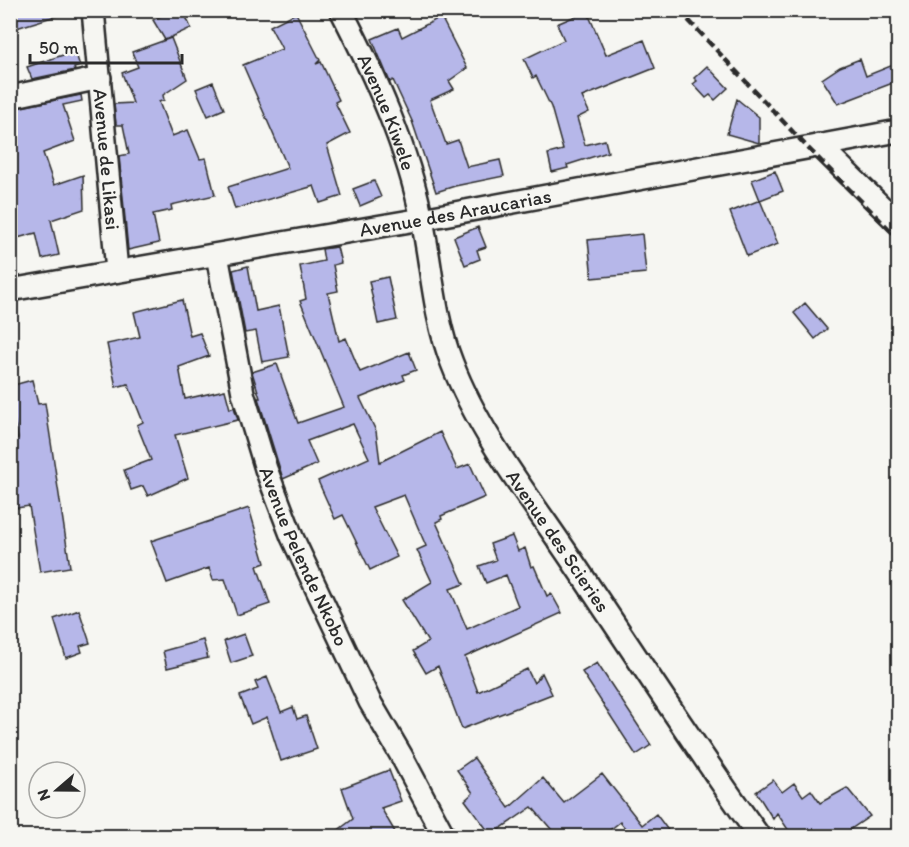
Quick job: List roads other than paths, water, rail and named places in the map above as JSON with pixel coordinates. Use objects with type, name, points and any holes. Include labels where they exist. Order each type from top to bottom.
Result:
[{"type":"street","name":"Avenue de Likasi","points":[[93,10],[117,271]]},
{"type":"street","name":"Avenue Kiwele","points":[[341,10],[395,130],[422,219]]},
{"type":"street","points":[[10,97],[100,78]]},
{"type":"street","name":"Avenue des Araucarias","points":[[10,290],[422,219],[898,131]]},
{"type":"street","points":[[819,145],[898,223]]},
{"type":"street","name":"Avenue des Scieries","points":[[422,219],[443,335],[452,363],[481,420],[504,460],[750,833]]},
{"type":"street","name":"Avenue Pelende Nkobo","points":[[217,255],[243,393],[266,469],[291,537],[370,702],[404,760],[444,837]]},
{"type":"waterway","points":[[87,836],[97,832],[98,836]]},
{"type":"railway","points":[[679,10],[807,147],[898,238]]}]
